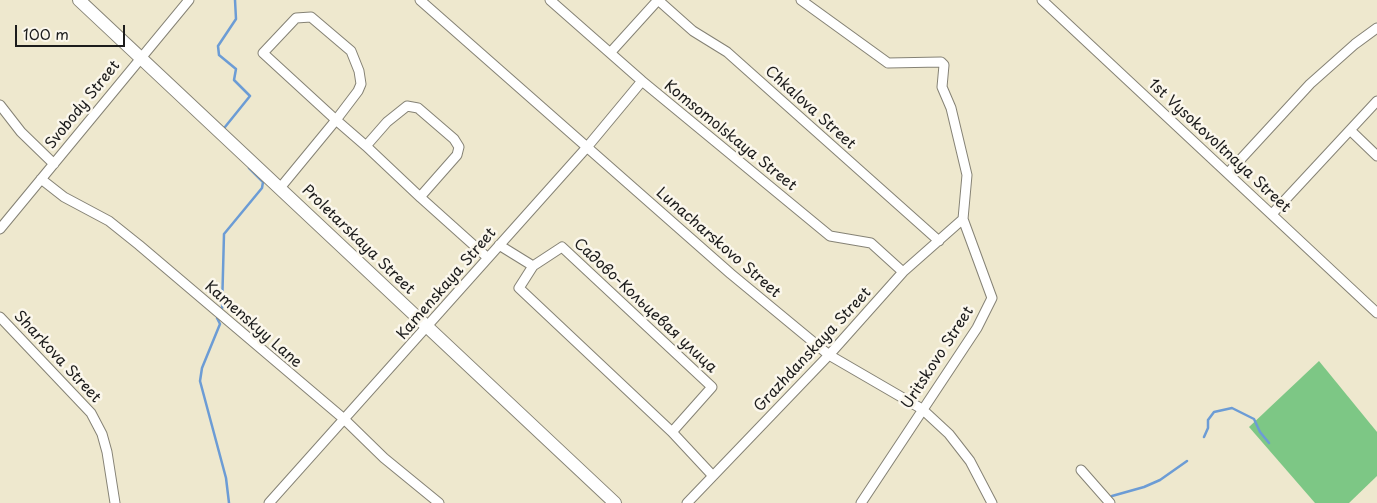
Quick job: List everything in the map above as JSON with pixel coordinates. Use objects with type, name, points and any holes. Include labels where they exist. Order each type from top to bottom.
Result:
[{"type":"main road","name":"Proletarskaya Street","points":[[79,0],[614,503]]},
{"type":"street","name":"Svobody Street","points":[[0,229],[140,56],[189,0]]},
{"type":"street","name":"Lunacharskovo Street","points":[[420,0],[588,146],[731,274],[829,355],[922,409],[949,434],[970,461],[992,503]]},
{"type":"street","name":"Komsomolskaya Street","points":[[550,0],[642,81],[830,236],[872,242],[903,272]]},
{"type":"street","points":[[610,53],[658,0]]},
{"type":"street","name":"Chkalova Street","points":[[658,0],[693,31],[727,52],[939,242]]},
{"type":"street","points":[[801,0],[888,64],[941,62],[944,65],[942,87],[951,108],[967,175],[963,219]]},
{"type":"street","name":"1st Vysokovoltnaya Street","points":[[1042,0],[1228,172],[1377,314]]},
{"type":"street","points":[[280,188],[336,120],[358,91],[361,84],[359,71],[350,51],[316,19],[300,16],[263,53],[336,120],[366,146],[420,197],[488,258]]},
{"type":"street","points":[[1228,172],[1310,84],[1354,44],[1377,28]]},
{"type":"street","name":"Kamenskaya Street","points":[[269,503],[588,146],[642,81]]},
{"type":"street","points":[[1272,214],[1377,101]]},
{"type":"street","points":[[0,105],[21,132],[54,164]]},
{"type":"street","points":[[366,146],[387,122],[407,106],[418,108],[454,139],[459,147],[457,155],[420,197]]},
{"type":"street","points":[[1350,130],[1377,156]]},
{"type":"street","name":"Kamenskyy Lane","points":[[41,179],[64,197],[109,221],[139,245],[344,419],[384,458],[439,503]]},
{"type":"street","name":"Grazhdanskaya Street","points":[[687,503],[829,355],[903,272],[963,219]]},
{"type":"street","name":"Uritskovo Street","points":[[860,503],[977,328],[992,298],[963,219]]},
{"type":"street","points":[[499,244],[532,266]]},
{"type":"street","name":"Садово-Кольцевая улица","points":[[672,432],[712,387],[562,247],[532,266],[519,288],[672,432],[713,476]]},
{"type":"street","name":"Sharkova Street","points":[[0,317],[92,412],[102,434],[107,452],[116,503]]},
{"type":"street","points":[[1081,470],[1110,503]]},
{"type":"green space","points":[[1319,361],[1377,432],[1377,476],[1349,503],[1315,503],[1249,427]]},
{"type":"waterway","points":[[225,127],[250,96],[234,80],[236,69],[219,55],[218,46],[236,19],[235,0]]},
{"type":"waterway","points":[[222,309],[224,234],[262,188],[263,182],[249,168]]},
{"type":"waterway","points":[[217,318],[220,324],[202,368],[200,381],[226,478],[229,503]]},
{"type":"waterway","points":[[1204,437],[1208,428],[1208,420],[1214,412],[1232,408],[1254,419],[1260,432],[1269,443]]},
{"type":"waterway","points":[[1112,496],[1144,487],[1160,480],[1187,461]]}]
